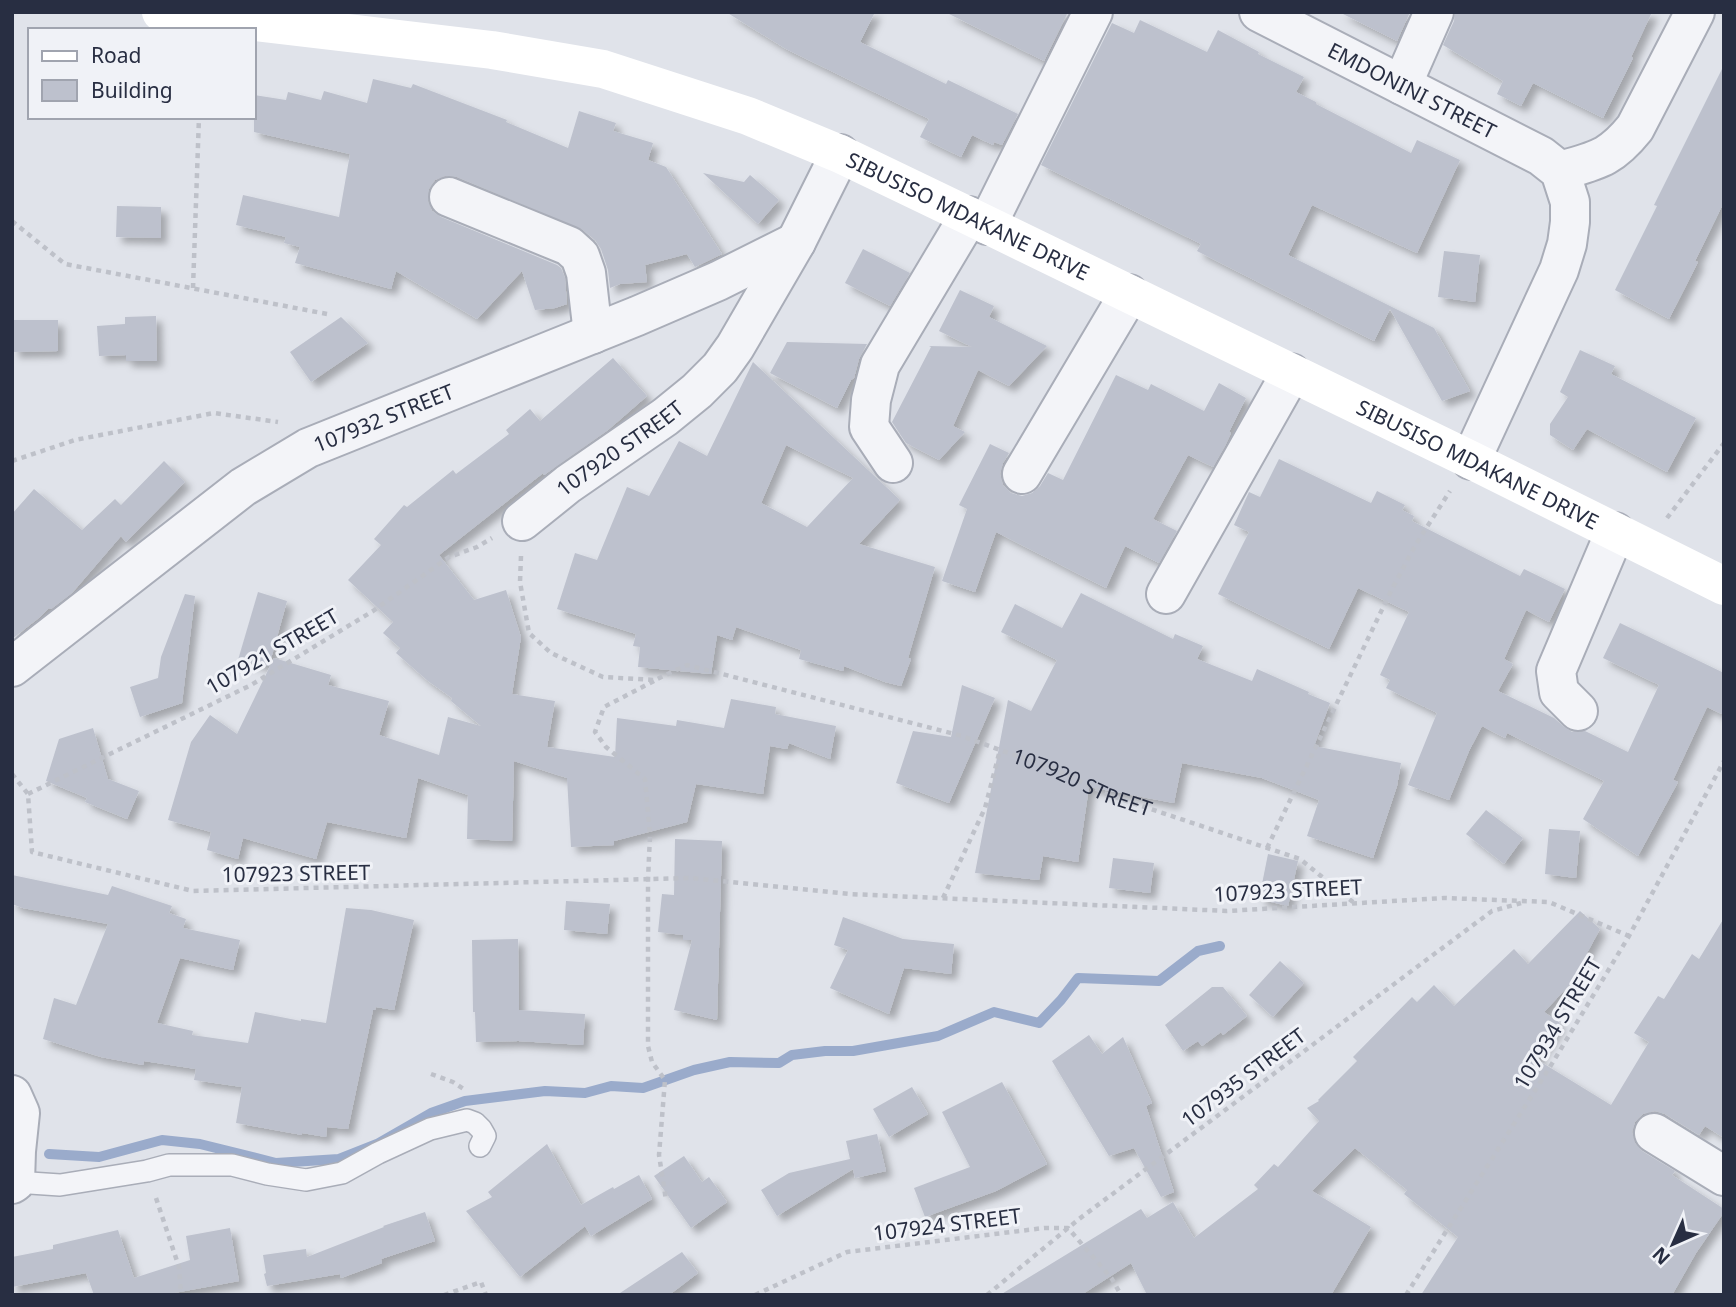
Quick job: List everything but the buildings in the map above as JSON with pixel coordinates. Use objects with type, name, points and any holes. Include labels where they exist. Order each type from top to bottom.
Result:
[{"type":"street","name":"SIBUSISO MDAKANE DRIVE","points":[[161,12],[492,50],[603,69],[748,116],[840,154],[1471,460],[1724,586]]},
{"type":"street","points":[[893,463],[869,427],[871,400],[880,365],[978,221],[1093,12]]},
{"type":"street","name":"EMDONINI STREET","points":[[1259,12],[1541,156],[1560,171]]},
{"type":"street","points":[[1402,85],[1434,12]]},
{"type":"street","points":[[1471,460],[1559,270],[1570,222],[1570,202],[1560,171],[1604,158],[1626,139],[1635,128],[1695,12]]},
{"type":"street","name":"107920 STREET","points":[[522,520],[568,484],[665,417],[720,368],[796,242],[840,154]]},
{"type":"street","points":[[449,197],[569,246],[580,256],[586,273],[593,334]]},
{"type":"street","name":"107932 STREET","points":[[12,667],[243,487],[308,449],[718,281],[796,242]]},
{"type":"street","points":[[1022,474],[1129,294]]},
{"type":"street","points":[[1166,594],[1291,373]]},
{"type":"street","points":[[1578,711],[1559,692],[1556,671],[1630,540]]},
{"type":"street","points":[[12,1095],[20,1113],[14,1183]]},
{"type":"street","points":[[1654,1133],[1724,1176]]},
{"type":"lane","points":[[14,1183],[60,1185],[169,1165],[232,1165],[306,1180],[342,1173],[430,1129],[467,1120],[475,1123],[485,1136],[480,1146]]},
{"type":"path","points":[[193,288],[199,119]]},
{"type":"path","points":[[12,221],[65,264],[327,314]]},
{"type":"path","points":[[12,461],[75,440],[214,413],[280,422]]},
{"type":"path","points":[[1630,540],[1724,443]]},
{"type":"path","points":[[1267,848],[1403,567],[1471,460]]},
{"type":"path","name":"107920 STREET","points":[[522,520],[520,582],[529,633],[551,653],[603,677],[654,680]]},
{"type":"path","name":"107921 STREET","points":[[28,793],[251,685],[373,611],[449,557],[477,547],[522,520]]},
{"type":"path","name":"107920 STREET","points":[[648,880],[650,835],[645,779],[606,747],[595,732],[604,707],[654,680],[688,666],[962,736],[1052,768],[1109,795],[1300,859],[1355,903]]},
{"type":"path","points":[[943,898],[985,808],[1000,750]]},
{"type":"path","name":"107934 STREET","points":[[1406,1295],[1629,936],[1724,761]]},
{"type":"path","points":[[12,774],[28,793]]},
{"type":"path","name":"107923 STREET","points":[[28,793],[32,852],[192,891],[691,878],[849,894],[1227,911],[1444,898],[1549,902],[1629,936]]},
{"type":"path","points":[[648,880],[648,1046],[652,1062],[666,1080],[659,1155],[666,1200]]},
{"type":"path","name":"107935 STREET","points":[[987,1295],[1068,1228],[1492,911],[1527,901]]},
{"type":"path","points":[[147,1171],[179,1267],[181,1295]]},
{"type":"path","name":"107924 STREET","points":[[755,1295],[847,1252],[1044,1228],[1068,1228]]},
{"type":"path","points":[[1068,1228],[1112,1279],[1121,1295]]},
{"type":"path","points":[[444,1295],[481,1282],[486,1295]]},
{"type":"waterway","points":[[49,1154],[99,1157],[162,1140],[200,1144],[276,1163],[339,1159],[377,1144],[431,1113],[465,1101],[545,1091],[585,1093],[611,1086],[643,1088],[694,1070],[730,1062],[779,1063],[792,1055],[853,1051],[938,1036],[994,1012],[1039,1023],[1078,978],[1159,981],[1198,951],[1220,946]]}]
